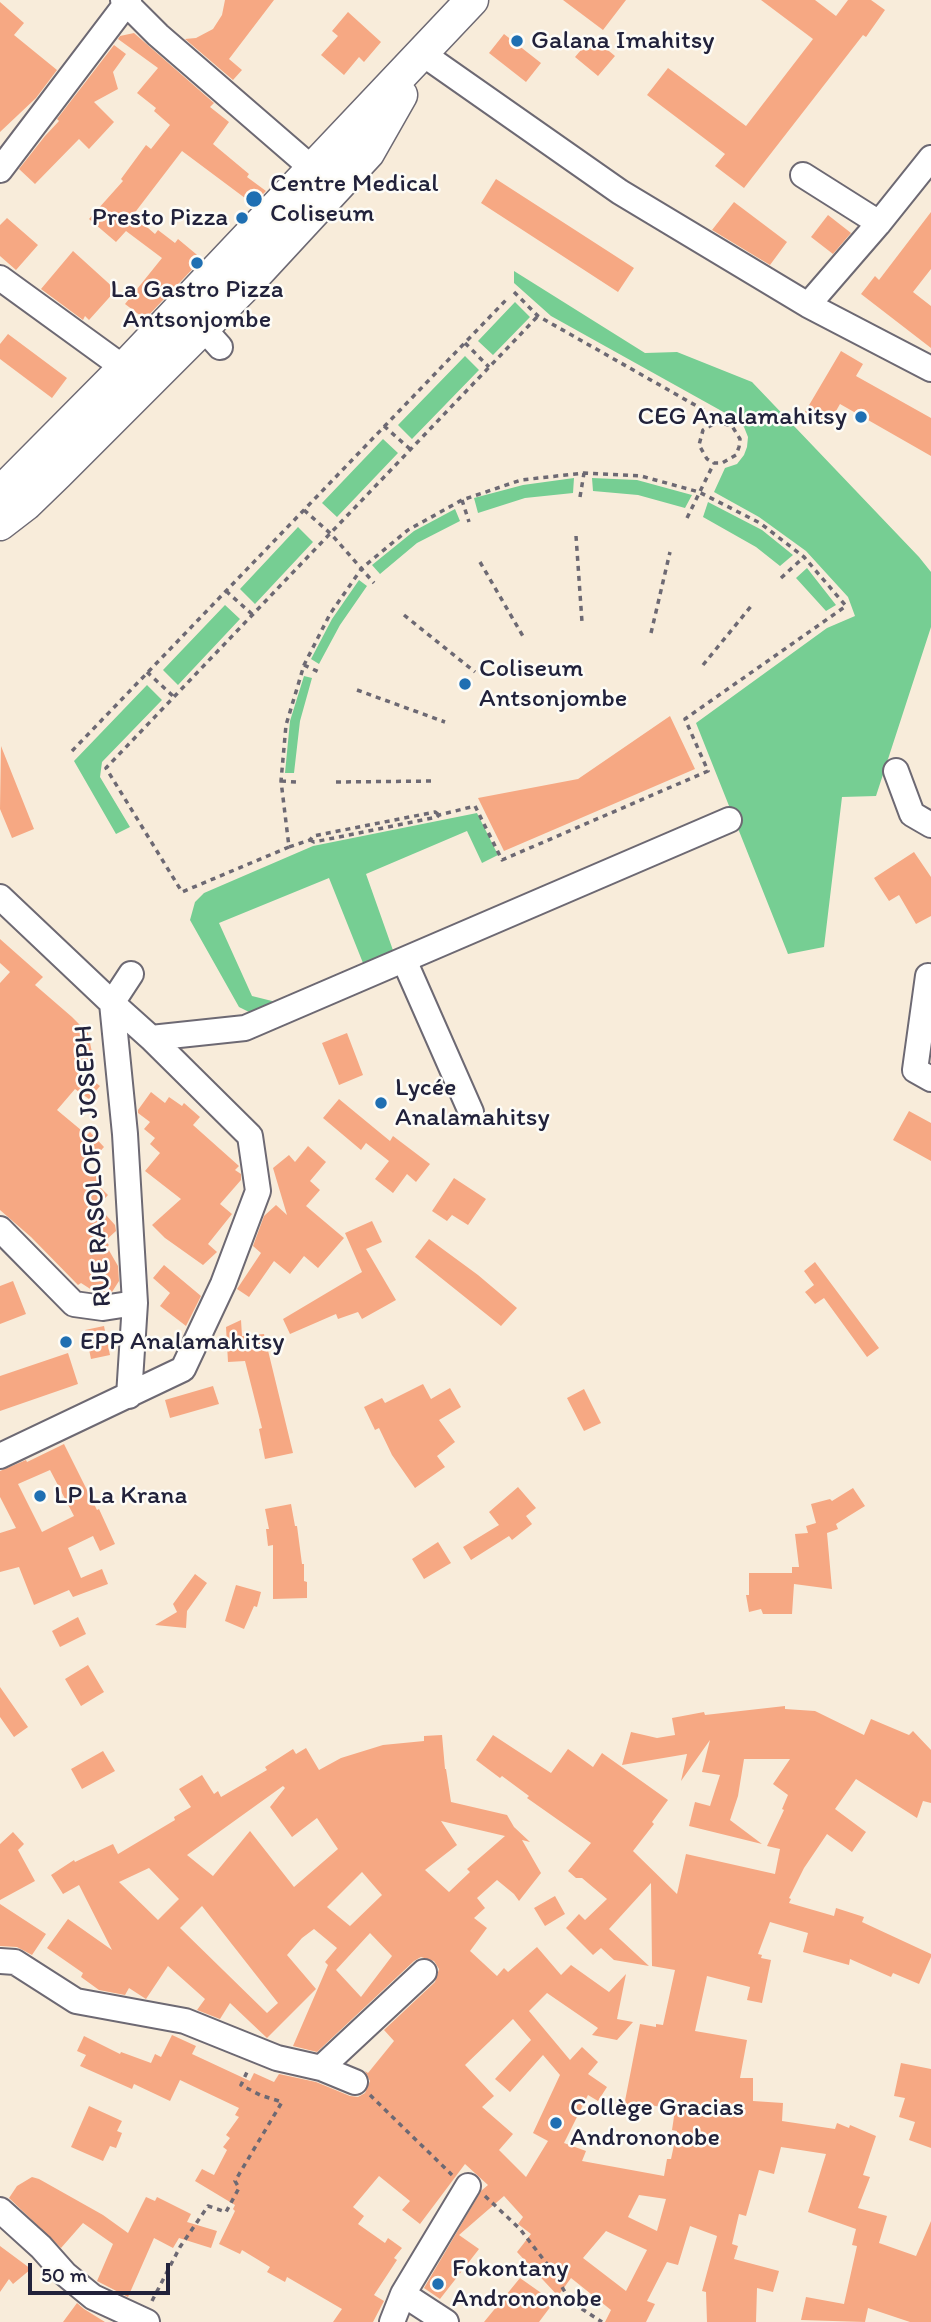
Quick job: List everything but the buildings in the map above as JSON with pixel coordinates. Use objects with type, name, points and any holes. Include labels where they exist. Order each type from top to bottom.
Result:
[{"type":"main road","points":[[0,493],[314,170],[472,0]]},
{"type":"main road","points":[[0,524],[212,337],[368,153],[423,54]]},
{"type":"street","points":[[0,170],[126,1],[158,35],[314,170]]},
{"type":"street","points":[[423,54],[621,192],[808,305],[931,369]]},
{"type":"street","points":[[808,305],[931,158]]},
{"type":"street","points":[[803,174],[879,223]]},
{"type":"street","points":[[0,278],[124,368]]},
{"type":"street","points":[[896,771],[912,814],[931,825]]},
{"type":"street","points":[[151,1038],[245,1028],[729,820]]},
{"type":"street","name":"RUE RASOLOFO JOSEPH","points":[[0,897],[112,1003],[125,1134],[135,1303],[129,1396]]},
{"type":"street","points":[[404,960],[471,1112]]},
{"type":"street","points":[[0,1456],[183,1368],[223,1284],[258,1191],[250,1136],[112,1003],[131,974]]},
{"type":"street","points":[[928,976],[915,1070],[931,1079]]},
{"type":"street","points":[[0,1229],[74,1304],[103,1308],[135,1303]]},
{"type":"street","points":[[0,1961],[15,1962],[76,2001],[185,2021],[277,2058],[321,2068],[355,2082]]},
{"type":"street","points":[[321,2068],[424,1972]]},
{"type":"street","points":[[392,2322],[403,2294],[468,2186]]},
{"type":"street","points":[[0,2210],[65,2274],[93,2297],[146,2321]]},
{"type":"street","points":[[403,2294],[446,2322]]},
{"type":"path","points":[[513,292],[538,316],[709,412],[717,422]]},
{"type":"path","points":[[72,751],[506,300]]},
{"type":"path","points":[[289,846],[281,781],[286,725],[304,665],[330,614],[362,568],[408,530],[462,500],[521,480],[584,473],[641,476],[699,492],[760,523],[804,557],[846,606],[685,719],[708,771],[502,860],[475,806],[439,815],[435,812],[313,836],[310,840],[289,846],[182,892],[106,768],[538,316]]},
{"type":"path","points":[[465,343],[489,367]]},
{"type":"path","points":[[717,422],[732,426],[740,439],[740,447],[730,460],[714,463],[702,453],[699,437],[709,425],[717,422]]},
{"type":"path","points":[[384,426],[410,449]]},
{"type":"path","points":[[687,518],[714,463]]},
{"type":"path","points":[[580,497],[584,473]]},
{"type":"path","points":[[462,500],[469,522]]},
{"type":"path","points":[[304,510],[331,534],[374,583]]},
{"type":"path","points":[[576,536],[582,622]]},
{"type":"path","points":[[651,633],[670,552]]},
{"type":"path","points":[[781,578],[804,557]]},
{"type":"path","points":[[480,562],[524,638]]},
{"type":"path","points":[[226,591],[253,615]]},
{"type":"path","points":[[703,665],[752,605]]},
{"type":"path","points":[[404,615],[475,672]]},
{"type":"path","points":[[304,665],[318,672]]},
{"type":"path","points":[[148,672],[174,697]]},
{"type":"path","points":[[357,690],[445,722]]},
{"type":"path","points":[[281,781],[296,782]]},
{"type":"path","points":[[336,782],[435,781]]},
{"type":"path","points":[[146,2321],[180,2247],[208,2206],[226,2212],[239,2188],[235,2181],[282,2102],[241,2085],[258,2049]]},
{"type":"green space","points":[[514,271],[645,353],[677,352],[752,382],[931,572],[931,627],[876,796],[842,797],[824,947],[788,954],[696,723],[827,628],[855,616],[848,597],[806,551],[759,517],[714,492],[725,468],[737,464],[747,447],[748,437],[744,427],[736,419],[551,316],[514,283]]},
{"type":"green space","points":[[515,302],[530,317],[493,355],[478,341]]},
{"type":"green space","points":[[465,356],[479,370],[412,439],[398,425]]},
{"type":"green space","points":[[383,439],[398,453],[337,517],[322,503]]},
{"type":"green space","points":[[574,478],[573,493],[525,498],[478,513],[474,498],[523,485]]},
{"type":"green space","points":[[592,478],[637,480],[692,495],[685,508],[638,495],[593,491]]},
{"type":"green space","points":[[708,502],[762,530],[793,555],[780,566],[756,547],[703,517]]},
{"type":"green space","points":[[455,509],[460,521],[417,543],[380,574],[372,565],[414,531]]},
{"type":"green space","points":[[298,527],[313,542],[255,604],[240,589]]},
{"type":"green space","points":[[807,568],[836,605],[826,611],[796,578]]},
{"type":"green space","points":[[359,580],[367,586],[340,625],[319,664],[311,659],[332,619]]},
{"type":"green space","points":[[225,605],[240,619],[178,685],[163,670]]},
{"type":"green space","points":[[304,676],[312,678],[300,721],[294,773],[285,773],[290,721]]},
{"type":"green space","points":[[147,685],[162,700],[102,762],[100,777],[130,827],[116,834],[74,761]]},
{"type":"green space","points":[[477,813],[498,855],[482,863],[467,831],[366,874],[395,956],[365,968],[329,878],[219,923],[252,996],[284,1004],[251,1013],[239,1007],[190,920],[195,902],[204,893],[313,846]]},
{"type":"place","name":"Galana Imahitsy","points":[[517,41]]},
{"type":"place","name":"Centre Medical Coliseum","points":[[254,199]]},
{"type":"place","name":"Presto Pizza","points":[[242,218]]},
{"type":"place","name":"La Gastro Pizza Antsonjombe","points":[[197,263]]},
{"type":"place","name":"CEG Analamahitsy","points":[[861,417]]},
{"type":"place","name":"Coliseum Antsonjombe","points":[[465,684]]},
{"type":"place","name":"Lycée Analamahitsy","points":[[381,1103]]},
{"type":"place","name":"EPP Analamahitsy","points":[[66,1342]]},
{"type":"place","name":"LP La Krana","points":[[40,1496]]},
{"type":"place","name":"Collège Gracias Andrononobe","points":[[556,2123]]},
{"type":"place","name":"Fokontany Andrononobe","points":[[438,2284]]}]
